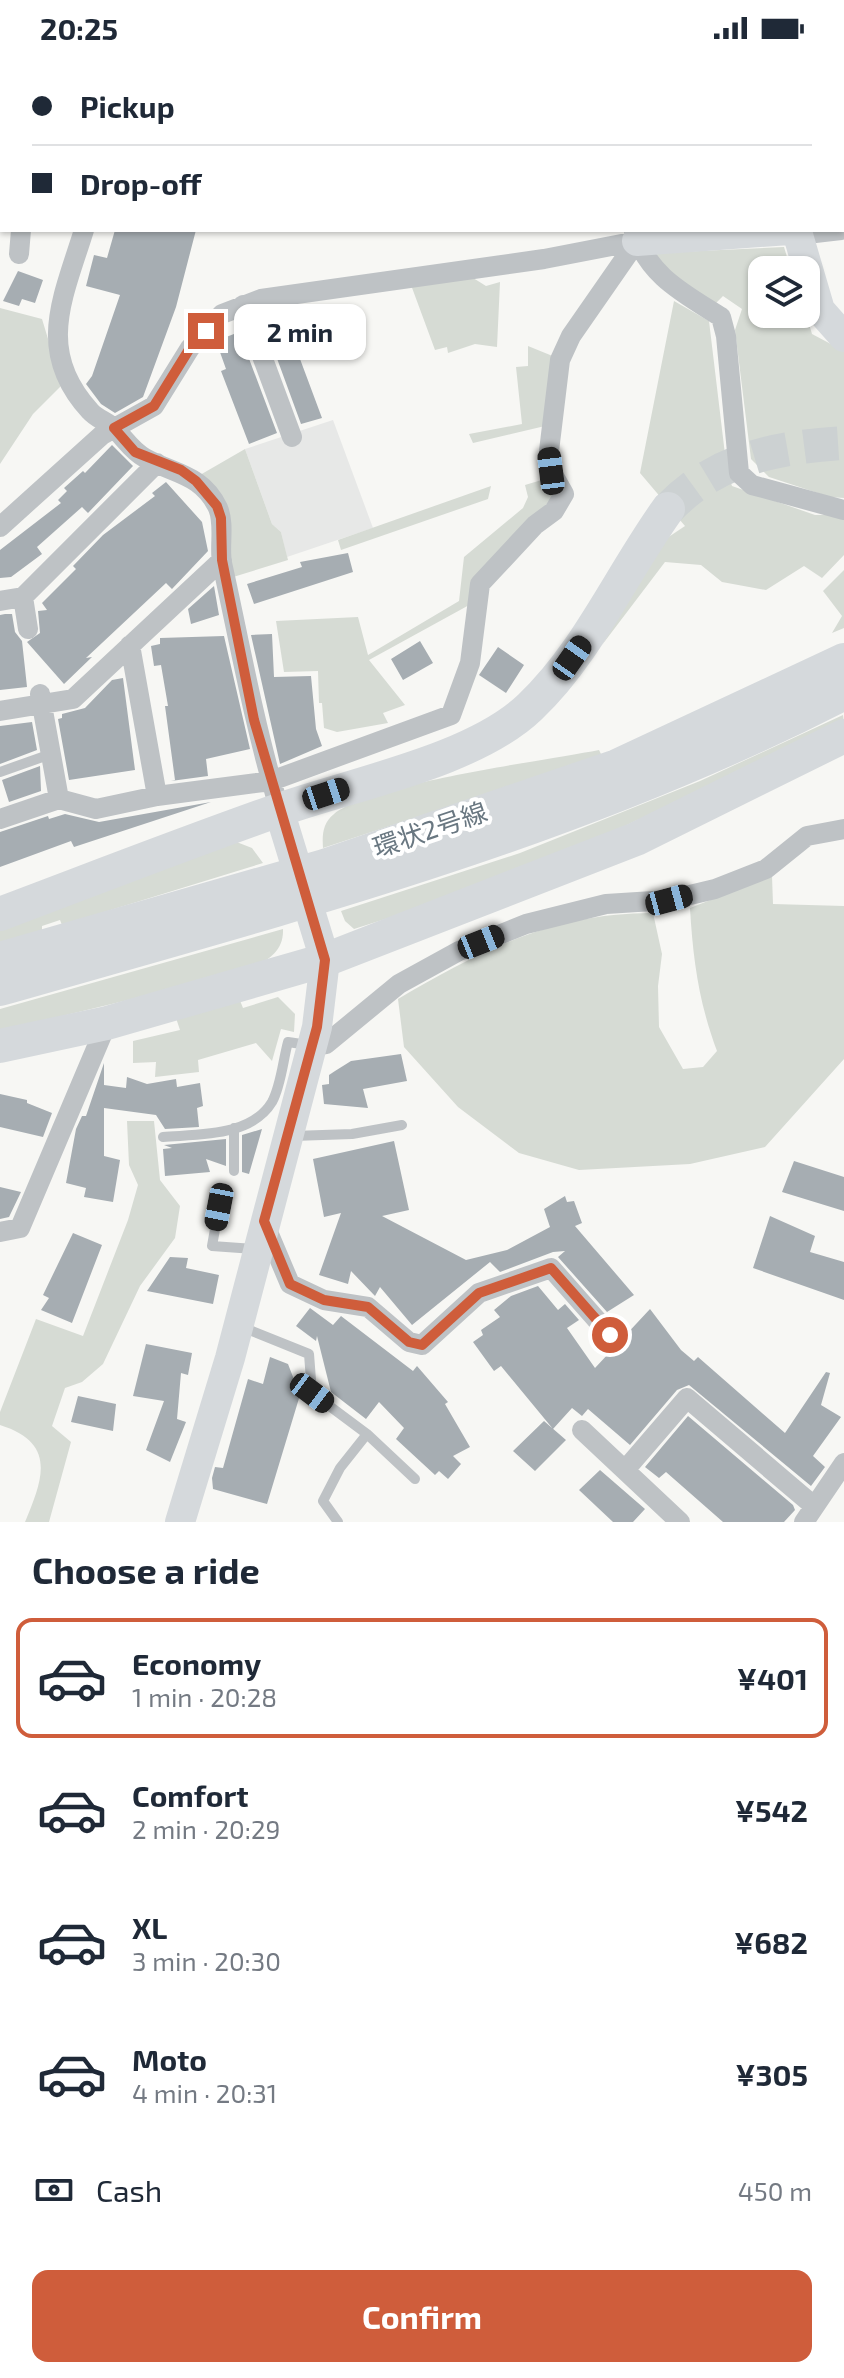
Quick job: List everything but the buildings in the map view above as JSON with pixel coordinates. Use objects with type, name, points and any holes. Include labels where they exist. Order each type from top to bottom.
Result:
[{"type":"main road","points":[[0,914],[275,796],[371,764],[482,739],[528,710],[559,676],[584,641],[639,548],[668,509]]},
{"type":"main road","name":"環状2号線","points":[[327,880],[617,766],[844,660]]},
{"type":"main road","name":"環状2号線","points":[[0,989],[327,880],[482,845],[630,793],[844,693]]},
{"type":"main road","points":[[0,1046],[107,1023],[325,960],[636,839],[844,736]]},
{"type":"main road","name":"環状2号線","points":[[0,959],[274,896]]},
{"type":"street","points":[[19,254],[21,232]]},
{"type":"street","points":[[83,232],[56,327],[57,355],[78,397],[93,415],[114,428],[135,452],[188,475],[217,506],[221,518],[222,560],[254,720],[325,960],[312,1046],[180,1522]]},
{"type":"street","points":[[0,527],[114,428],[154,406],[190,348],[222,314],[261,299],[544,259],[646,236],[786,233],[820,310],[837,334],[844,337]]},
{"type":"street","points":[[646,236],[647,262],[670,285],[721,317],[726,336],[739,473],[752,485],[844,510]]},
{"type":"street","points":[[371,764],[451,715],[470,663],[480,584],[535,525],[554,511],[564,494],[551,471],[549,451],[560,360],[571,336],[646,236]]},
{"type":"street","points":[[243,305],[292,437]]},
{"type":"street","points":[[0,601],[23,597],[157,463]]},
{"type":"street","points":[[0,711],[40,700],[73,699],[222,560]]},
{"type":"street","points":[[23,597],[28,629]]},
{"type":"street","points":[[130,645],[157,796]]},
{"type":"street","points":[[40,700],[59,799]]},
{"type":"street","points":[[0,819],[59,799],[96,809],[157,796],[275,796]]},
{"type":"street","points":[[312,1046],[326,1044],[399,984],[486,940],[526,924],[606,904],[669,900],[715,889],[766,869],[807,836],[844,829]]},
{"type":"street","points":[[0,1232],[20,1228],[107,1023]]},
{"type":"street","points":[[260,1235],[290,1284],[324,1300],[368,1307],[409,1342],[422,1345],[479,1293],[551,1268],[610,1335]]},
{"type":"street","points":[[625,1470],[687,1398],[809,1514],[844,1463]]},
{"type":"street","points":[[582,1430],[680,1522]]},
{"type":"lane","points":[[0,772],[51,754]]},
{"type":"lane","points":[[163,1137],[234,1128],[254,1121],[272,1101],[288,1042],[312,1046]]},
{"type":"lane","points":[[287,1135],[352,1134],[402,1125]]},
{"type":"lane","points":[[234,1128],[234,1171]]},
{"type":"lane","points":[[219,1207],[212,1246],[260,1235]]},
{"type":"lane","points":[[237,1325],[309,1354],[312,1393],[367,1434],[415,1479]]},
{"type":"lane","points":[[338,1522],[323,1501],[340,1468],[367,1434]]},
{"type":"shaded area","points":[[784,247],[787,256],[748,256],[748,328],[810,328],[812,334],[844,351],[844,498],[830,497],[769,477],[751,459],[735,330],[742,309],[723,296],[714,305],[660,268],[656,253]]},
{"type":"shaded area","points":[[470,276],[486,286],[500,282],[497,347],[475,344],[448,353],[447,347],[435,350],[411,285]]},
{"type":"shaded area","points":[[674,301],[709,321],[727,471],[732,486],[815,515],[844,520],[844,555],[822,578],[804,566],[766,590],[722,582],[701,565],[665,562],[602,645],[661,542],[685,526],[640,473]]},
{"type":"shaded area","points":[[0,308],[42,319],[62,385],[33,414],[0,464]]},
{"type":"shaded area","points":[[528,346],[555,357],[545,426],[473,443],[469,434],[522,424],[516,367],[528,366]]},
{"type":"shaded area","points":[[333,420],[373,528],[287,557],[281,532],[272,524],[245,449]]},
{"type":"shaded area","points":[[245,449],[272,524],[281,532],[288,560],[230,578],[200,475]]},
{"type":"shaded area","points":[[545,479],[556,492],[471,604],[369,660],[405,705],[383,713],[388,723],[337,732],[324,728],[318,671],[284,672],[276,621],[358,617],[368,655],[459,601],[464,557],[523,508],[528,497],[525,485]]},
{"type":"shaded area","points":[[491,486],[488,499],[341,550],[338,540]]},
{"type":"shaded area","points":[[844,570],[844,628],[832,633],[842,616],[823,591]]},
{"type":"shaded area","points":[[843,715],[844,723],[514,878],[354,929],[345,921],[341,911],[520,853],[700,781]]},
{"type":"shaded area","points":[[599,750],[602,756],[323,848],[325,825],[334,814],[384,792]]},
{"type":"shaded area","points":[[234,841],[252,848],[263,863],[62,925],[60,920],[42,926],[42,931],[0,943],[0,921]]},
{"type":"shaded area","points":[[772,876],[773,904],[844,906],[844,1059],[765,1147],[690,1164],[579,1170],[519,1153],[458,1107],[404,1047],[398,999],[459,965],[489,950],[551,927],[617,915],[653,913],[662,954],[658,986],[659,1027],[683,1069],[703,1067],[717,1051],[698,981],[690,908]]},
{"type":"shaded area","points":[[283,929],[276,951],[244,972],[0,1031],[0,1009]]},
{"type":"shaded area","points":[[237,993],[243,1008],[278,997],[295,1014],[294,1032],[281,1029],[272,1061],[256,1043],[198,1060],[199,1072],[155,1077],[156,1062],[133,1063],[133,1041],[180,1030],[174,1012]]},
{"type":"shaded area","points":[[127,1121],[154,1121],[160,1180],[180,1206],[175,1238],[140,1286],[103,1364],[82,1382],[65,1388],[52,1426],[71,1442],[49,1522],[25,1522],[37,1491],[41,1464],[38,1452],[30,1442],[0,1425],[0,1412],[36,1319],[83,1336],[128,1220],[138,1185],[129,1165]]},
{"type":"tunnel","points":[[668,509],[706,478],[748,459],[771,452],[844,443]]},
{"type":"route","points":[[206,331],[190,348],[165,393],[154,406],[114,428],[135,452],[146,459],[181,470],[196,481],[217,506],[221,518],[222,560],[254,720],[325,960],[317,1027],[264,1221],[269,1240],[290,1284],[324,1300],[368,1307],[409,1342],[422,1345],[479,1293],[551,1268],[610,1335]]}]
